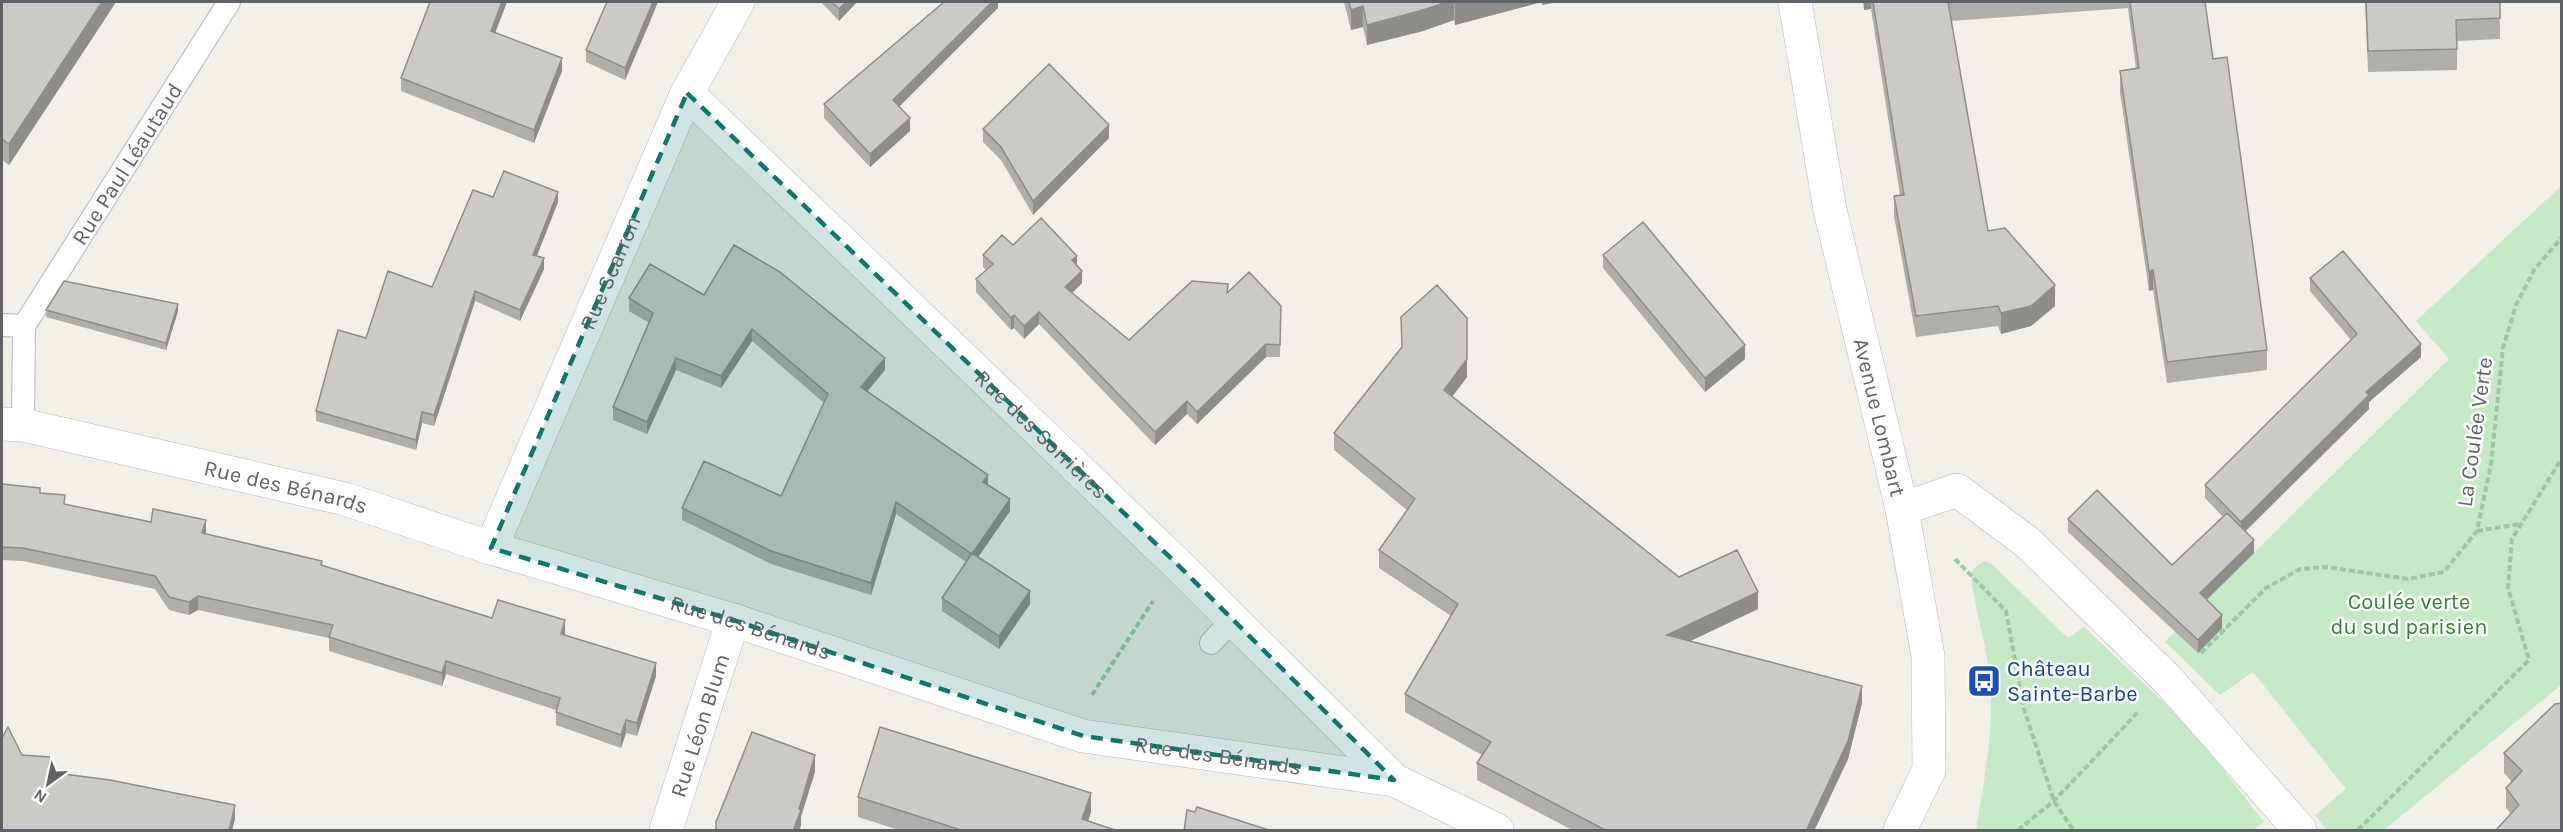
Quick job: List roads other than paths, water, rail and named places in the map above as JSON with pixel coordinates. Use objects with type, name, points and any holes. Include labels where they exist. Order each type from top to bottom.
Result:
[{"type":"street","name":"Rue Scarron","points":[[491,548],[687,93],[738,2]]},
{"type":"street","name":"Avenue Lombart","points":[[1795,2],[1830,210],[1902,509],[1928,656],[1929,770],[1900,831]]},
{"type":"street","name":"Rue des Sorrières","points":[[687,93],[1177,564],[1221,631],[1394,780]]},
{"type":"street","name":"Rue des Bénards","points":[[12,425],[345,500],[491,548],[733,620],[1083,736],[1394,780],[1497,831]]},
{"type":"street","points":[[1902,509],[1957,490],[2028,542],[2168,680],[2300,831]]},
{"type":"street","name":"Rue Léon Blum","points":[[666,831],[733,620]]},
{"type":"lane","name":"Rue Paul Léautaud","points":[[24,326],[229,2]]},
{"type":"lane","points":[[2,325],[24,326],[12,425]]},
{"type":"place","name":"Château Sainte-Barbe","points":[[1984,681]]},
{"type":"park label","name":"Coulée verte du sud parisien","points":[[2409,614]]}]
